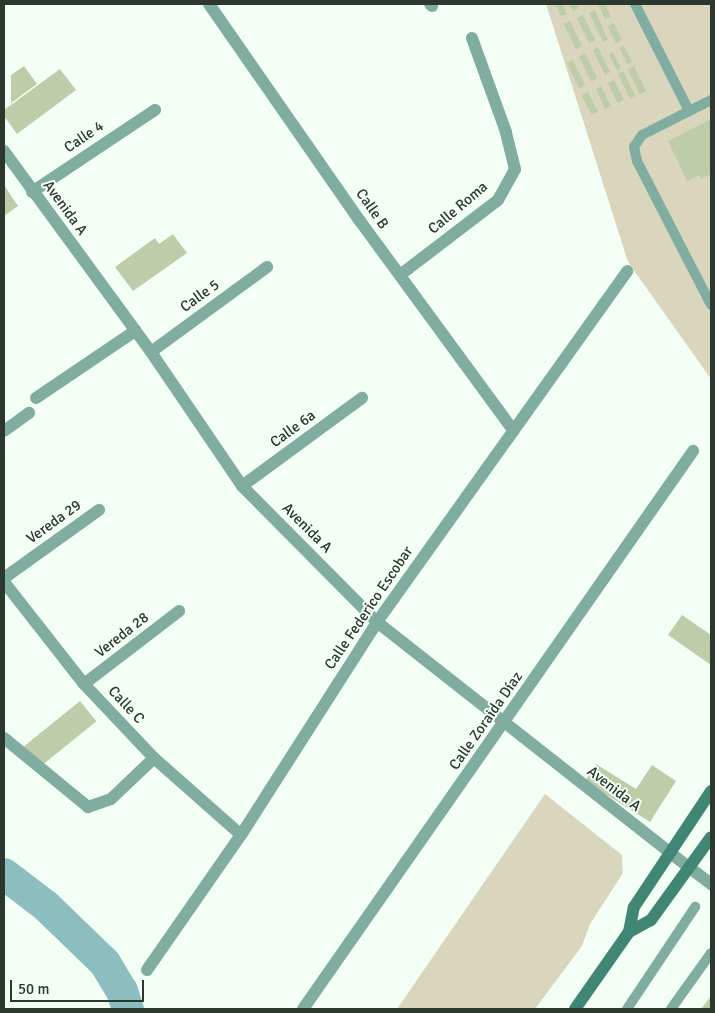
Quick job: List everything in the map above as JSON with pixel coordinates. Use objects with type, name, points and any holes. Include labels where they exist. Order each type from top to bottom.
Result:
[{"type":"main road","points":[[575,1009],[629,932],[634,908],[668,852],[711,791]]},
{"type":"main road","points":[[629,932],[651,920],[691,868],[711,837]]},
{"type":"street","name":"Calle B","points":[[209,4],[400,275],[514,430]]},
{"type":"street","name":"Calle Roma","points":[[400,275],[498,200],[515,169],[506,132],[472,38]]},
{"type":"street","name":"Calle 4","points":[[32,192],[155,110]]},
{"type":"street","name":"Avenida A","points":[[4,151],[32,192],[151,352],[242,486],[377,622],[504,724],[711,884]]},
{"type":"street","name":"Calle 5","points":[[151,352],[267,267]]},
{"type":"street","name":"Calle Federico Escobar","points":[[147,970],[241,835],[377,622],[627,271]]},
{"type":"street","points":[[36,398],[135,330]]},
{"type":"street","name":"Calle 6a","points":[[242,486],[362,398]]},
{"type":"street","points":[[4,431],[29,413]]},
{"type":"street","name":"Calle Zoraida Díaz","points":[[302,1009],[504,724],[693,451]]},
{"type":"street","name":"Vereda 29","points":[[4,580],[99,510]]},
{"type":"street","name":"Calle C","points":[[4,580],[84,684],[154,758],[241,835]]},
{"type":"street","name":"Vereda 28","points":[[84,684],[179,612]]},
{"type":"street","points":[[4,738],[88,807],[111,798],[154,758]]},
{"type":"lane","points":[[635,4],[688,112]]},
{"type":"lane","points":[[711,100],[642,134],[634,147],[637,161],[711,305]]},
{"type":"lane","points":[[627,1009],[695,907]]},
{"type":"lane","points":[[671,1009],[711,953]]},
{"type":"shaded area","points":[[546,4],[711,4],[711,379],[628,262]]},
{"type":"shaded area","points":[[545,794],[622,855],[623,873],[590,924],[582,946],[535,1009],[397,1009]]},
{"type":"building","points":[[555,4],[562,4],[567,14],[561,16]]},
{"type":"building","points":[[570,4],[577,4],[579,8],[573,11]]},
{"type":"building","points":[[598,4],[605,4],[611,17],[605,19]]},
{"type":"building","points":[[595,10],[608,40],[603,42],[589,13]]},
{"type":"building","points":[[583,15],[595,40],[589,43],[577,18]]},
{"type":"building","points":[[570,21],[582,46],[576,49],[564,24]]},
{"type":"building","points":[[614,23],[622,40],[616,43],[608,26]]},
{"type":"building","points":[[624,46],[632,62],[628,64],[620,48]]},
{"type":"building","points":[[598,47],[610,72],[605,75],[593,50]]},
{"type":"building","points":[[613,52],[621,68],[617,70],[609,54]]},
{"type":"building","points":[[585,53],[597,78],[591,81],[579,56]]},
{"type":"building","points":[[573,60],[585,85],[579,88],[567,63]]},
{"type":"building","points":[[24,66],[37,84],[11,103],[11,75]]},
{"type":"building","points":[[634,66],[646,91],[640,94],[628,69]]},
{"type":"building","points":[[60,69],[76,90],[17,134],[4,116],[4,110]]},
{"type":"building","points":[[623,71],[635,96],[630,99],[618,74]]},
{"type":"building","points":[[614,80],[624,100],[618,103],[608,83]]},
{"type":"building","points":[[601,86],[611,106],[605,109],[596,89]]},
{"type":"building","points":[[588,92],[598,112],[592,115],[582,95]]},
{"type":"building","points":[[711,119],[711,174],[701,179],[699,175],[687,181],[668,141]]},
{"type":"building","points":[[4,185],[18,206],[4,216]]},
{"type":"building","points":[[173,234],[187,253],[133,291],[115,267],[155,238],[159,244]]},
{"type":"building","points":[[682,615],[711,635],[711,665],[668,635]]},
{"type":"building","points":[[80,701],[96,721],[40,767],[24,746]]},
{"type":"building","points":[[596,764],[636,789],[652,765],[676,781],[650,822],[585,781]]},
{"type":"building","points":[[711,996],[711,1009],[701,1009]]},
{"type":"waterway","points":[[4,874],[46,906],[105,963],[122,991],[128,1009]]}]
